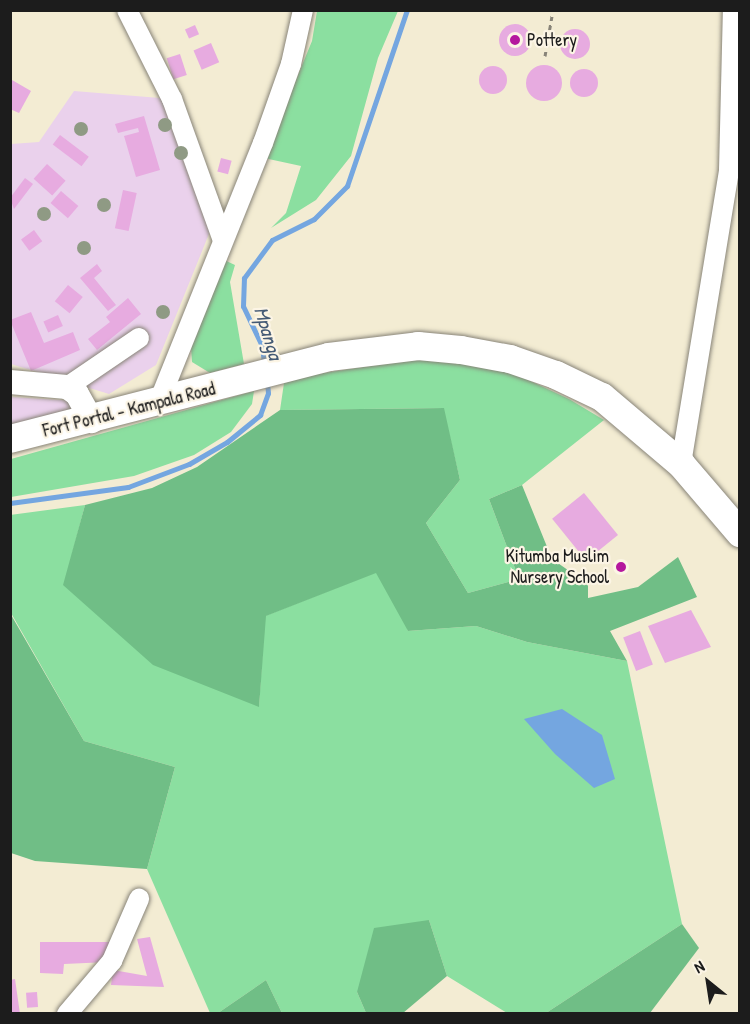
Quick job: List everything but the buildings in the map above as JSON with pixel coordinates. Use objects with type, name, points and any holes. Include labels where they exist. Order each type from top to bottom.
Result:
[{"type":"highway","name":"Fort Portal - Kampala Road","points":[[10,439],[92,421],[287,369],[373,349],[418,346],[510,359],[556,375],[602,397],[681,464]]},
{"type":"highway","points":[[681,464],[740,533]]},
{"type":"main road","points":[[10,382],[67,387],[77,394],[92,421]]},
{"type":"street","points":[[127,10],[172,99],[222,238]]},
{"type":"street","points":[[158,404],[222,238],[263,143],[291,64],[303,10]]},
{"type":"street","points":[[681,464],[729,171],[733,10]]},
{"type":"street","points":[[67,387],[139,338]]},
{"type":"street","points":[[67,1014],[112,961],[139,898]]},
{"type":"path","points":[[545,56],[553,10]]},
{"type":"shaded area","points":[[74,91],[172,99],[215,219],[156,365],[109,394],[11,364],[11,144],[39,142]]},
{"type":"shaded area","points":[[11,397],[78,401],[81,408],[11,426]]},
{"type":"green space","points":[[317,11],[398,11],[378,58],[351,156],[316,200],[271,228],[286,213],[301,166],[264,158],[312,41]]},
{"type":"green space","points":[[222,259],[235,265],[230,282],[244,364],[210,373],[192,362],[191,347]]},
{"type":"green space","points":[[423,358],[509,371],[569,399],[604,420],[522,485],[489,499],[519,579],[468,593],[426,523],[460,480],[443,408],[280,410],[284,383],[317,374]]},
{"type":"green space","points":[[254,391],[252,404],[231,432],[194,455],[134,476],[11,497],[11,459]]},
{"type":"green space","points":[[444,408],[460,480],[426,523],[468,593],[519,579],[489,499],[522,485],[552,559],[588,584],[588,598],[638,587],[678,557],[697,597],[610,631],[627,661],[527,642],[476,626],[408,631],[376,573],[266,616],[259,707],[153,665],[63,585],[85,505],[152,488],[197,467],[280,410]]},
{"type":"green space","points":[[85,505],[64,585],[259,706],[265,616],[389,567],[408,631],[476,626],[527,642],[627,661],[682,924],[546,1013],[507,1013],[447,976],[429,920],[357,992],[366,1013],[282,1013],[266,980],[218,1013],[210,1013],[147,869],[175,767],[84,741],[11,613],[10,515]]},
{"type":"green space","points":[[10,613],[84,741],[175,767],[147,869],[35,861],[11,853]]},
{"type":"green space","points":[[429,920],[447,976],[403,1013],[366,1013],[357,992],[374,928]]},
{"type":"green space","points":[[682,924],[699,948],[650,1013],[546,1013]]},
{"type":"green space","points":[[266,980],[282,1013],[218,1013]]},
{"type":"water","points":[[562,709],[602,735],[615,779],[594,788],[555,754],[524,719]]},
{"type":"waterway","name":"Mpanga","points":[[264,364],[262,346],[243,306],[244,278],[272,240],[314,219],[347,186],[407,10]]},
{"type":"waterway","name":"Mpanga","points":[[10,503],[128,487],[189,464],[227,442],[260,415],[268,393],[267,382]]},
{"type":"place","name":"Pottery","points":[[515,40]]},
{"type":"place","name":"Kitumba Muslim Nursery School","points":[[621,567]]}]
